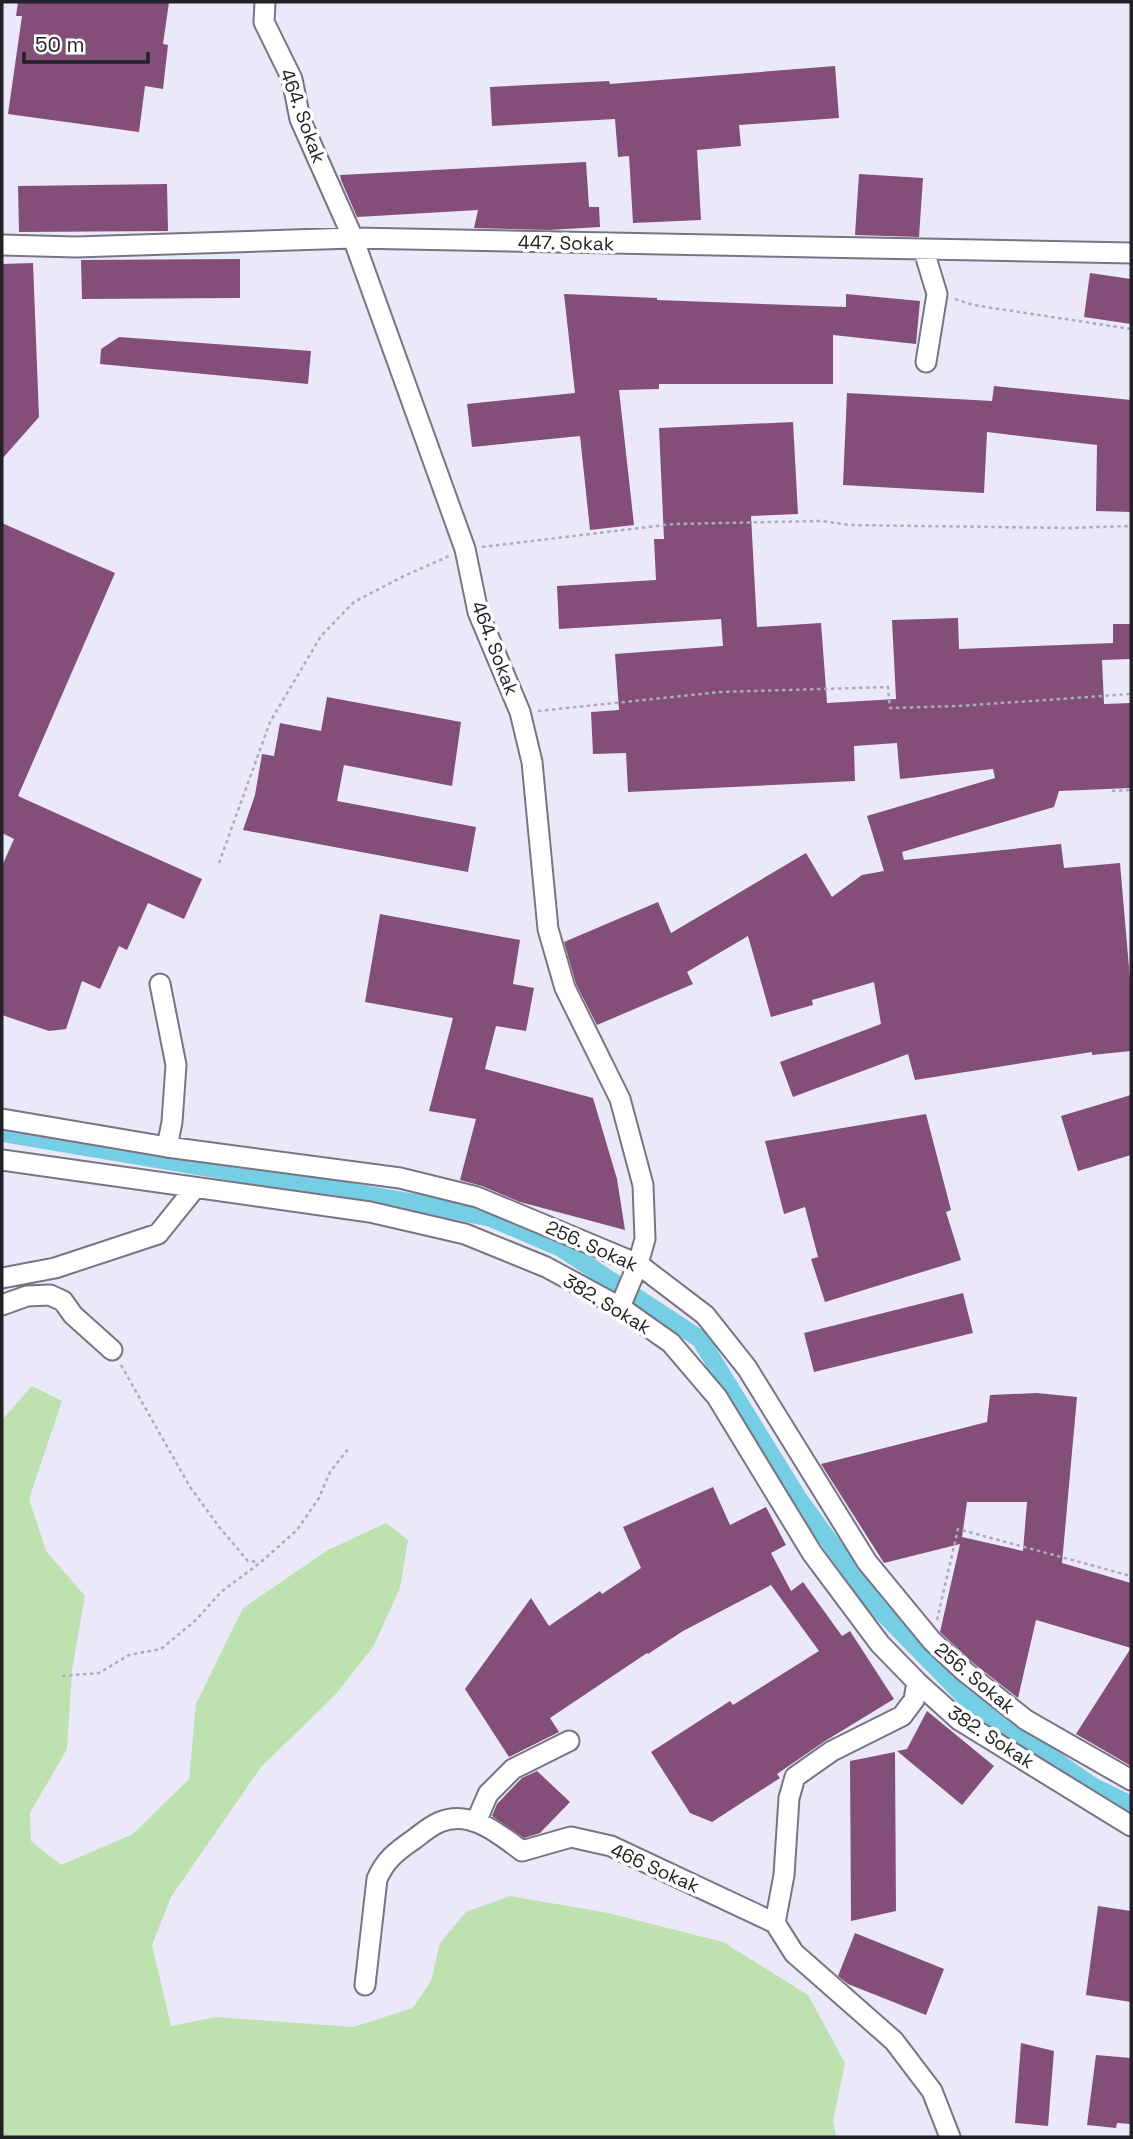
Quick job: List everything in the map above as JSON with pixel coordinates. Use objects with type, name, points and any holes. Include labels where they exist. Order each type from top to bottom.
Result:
[{"type":"street","name":"464. Sokak","points":[[265,2],[264,22],[292,79],[300,118],[354,238],[465,549],[478,612],[520,712],[532,762],[548,929],[565,988],[620,1098],[643,1185],[645,1239],[620,1306]]},
{"type":"street","name":"447. Sokak","points":[[2,245],[76,247],[354,238],[1131,253]]},
{"type":"street","points":[[924,251],[937,293],[926,362]]},
{"type":"street","points":[[160,984],[176,1065],[172,1122],[167,1147]]},
{"type":"street","name":"256. Sokak","points":[[2,1119],[167,1147],[412,1181],[477,1197],[635,1270],[705,1315],[747,1368],[867,1562],[932,1641],[964,1671],[1026,1720],[1131,1780]]},
{"type":"street","name":"382. Sokak","points":[[2,1160],[370,1212],[465,1234],[546,1268],[620,1306],[671,1343],[718,1396],[812,1553],[880,1644],[917,1682],[960,1720],[1131,1826]]},
{"type":"street","points":[[2,1278],[55,1268],[158,1234],[195,1188]]},
{"type":"street","points":[[2,1306],[27,1296],[50,1295],[63,1301],[73,1315],[112,1350]]},
{"type":"street","points":[[917,1682],[914,1700],[902,1716],[832,1751],[795,1777],[789,1798],[784,1875],[775,1923],[794,1953],[894,2041],[932,2091],[950,2137]]},
{"type":"street","points":[[476,1822],[488,1794],[513,1769],[569,1741]]},
{"type":"street","name":"466 Sokak","points":[[365,1985],[377,1879],[383,1865],[440,1821],[460,1817],[488,1826],[522,1851],[570,1837],[611,1846],[775,1923]]},
{"type":"path","points":[[937,293],[973,305],[1131,329]]},
{"type":"path","points":[[219,863],[270,722],[321,635],[354,603],[402,577],[465,549],[673,524],[821,521],[849,525],[1068,528],[1131,526]]},
{"type":"path","points":[[520,712],[720,692],[888,687],[890,708],[1131,694]]},
{"type":"path","points":[[1112,792],[1131,790]]},
{"type":"path","points":[[112,1350],[190,1487],[248,1560],[261,1562]]},
{"type":"path","points":[[62,1676],[99,1673],[129,1655],[161,1648],[195,1620],[221,1592],[261,1562],[296,1530],[319,1498],[330,1472],[348,1449]]},
{"type":"path","points":[[932,1641],[958,1529],[1131,1576]]},
{"type":"green space","points":[[32,1386],[62,1401],[29,1499],[46,1551],[85,1596],[72,1670],[67,1749],[30,1813],[31,1841],[61,1865],[133,1834],[189,1779],[196,1704],[243,1608],[328,1550],[386,1523],[408,1540],[400,1588],[373,1647],[335,1695],[261,1767],[171,1897],[152,1945],[171,2026],[216,2017],[353,2027],[413,2008],[431,1981],[440,1943],[466,1912],[510,1896],[608,1913],[723,1942],[808,1995],[845,2063],[833,2121],[836,2137],[2,2137],[2,1420]]},
{"type":"building","points":[[18,2],[169,2],[163,44],[168,45],[163,89],[145,86],[139,132],[8,114],[22,16],[16,16]]},
{"type":"building","points":[[835,66],[839,118],[739,125],[741,146],[697,150],[701,220],[633,223],[629,156],[618,157],[615,119],[492,126],[490,87],[609,81],[610,84]]},
{"type":"building","points":[[586,162],[589,207],[599,207],[600,227],[549,230],[474,228],[478,210],[357,217],[340,175]]},
{"type":"building","points":[[859,174],[923,178],[919,237],[855,235]]},
{"type":"building","points":[[167,184],[168,231],[19,232],[18,186]]},
{"type":"building","points":[[240,259],[240,298],[82,299],[81,260]]},
{"type":"building","points":[[33,263],[39,417],[2,459],[2,264]]},
{"type":"building","points":[[1090,273],[1131,279],[1131,324],[1084,317]]},
{"type":"building","points":[[564,294],[846,307],[846,294],[920,301],[916,344],[833,335],[833,384],[659,384],[659,389],[619,390],[634,525],[590,530],[580,436],[472,447],[467,404],[575,393]]},
{"type":"building","points":[[119,337],[311,351],[308,384],[100,364],[101,349]]},
{"type":"building","points":[[994,386],[1131,400],[1131,512],[1096,511],[1097,445],[987,432],[984,493],[843,485],[847,393],[992,401]]},
{"type":"building","points":[[793,422],[798,514],[751,516],[757,627],[821,623],[827,703],[896,699],[892,620],[958,618],[959,649],[1113,643],[1113,624],[1131,624],[1131,659],[1102,660],[1104,704],[1131,703],[1131,788],[1059,791],[1054,807],[902,852],[904,860],[1061,844],[1064,868],[1120,863],[1131,991],[1131,1051],[1092,1055],[1092,1052],[915,1080],[908,1054],[793,1097],[780,1062],[881,1024],[874,982],[812,1000],[813,1005],[771,1017],[748,936],[687,972],[693,984],[597,1025],[576,984],[564,942],[658,902],[671,933],[806,853],[832,897],[862,875],[884,871],[867,816],[995,778],[993,769],[900,779],[897,743],[854,746],[855,781],[628,792],[626,753],[593,754],[591,712],[619,710],[615,654],[723,646],[721,619],[559,629],[557,586],[656,580],[654,539],[664,539],[659,428]]},
{"type":"building","points":[[2,523],[115,573],[18,796],[202,879],[184,919],[148,903],[127,950],[119,946],[100,989],[82,981],[66,1029],[49,1031],[2,1015],[2,866],[14,839],[2,833]]},
{"type":"building","points":[[327,697],[461,722],[452,786],[344,765],[337,801],[476,827],[468,872],[243,830],[255,795],[262,754],[274,756],[280,723],[321,731]]},
{"type":"building","points":[[380,914],[520,940],[513,984],[534,988],[526,1031],[496,1026],[485,1069],[593,1098],[617,1179],[625,1230],[520,1202],[460,1180],[476,1119],[429,1111],[453,1018],[365,1002]]},
{"type":"building","points":[[1131,1095],[1131,1155],[1078,1171],[1061,1116]]},
{"type":"building","points":[[926,1114],[951,1210],[946,1212],[961,1260],[825,1302],[811,1259],[818,1257],[805,1207],[784,1214],[765,1141]]},
{"type":"building","points":[[963,1293],[973,1333],[814,1372],[804,1333]]},
{"type":"building","points":[[1037,1393],[1077,1397],[1062,1563],[1131,1583],[1131,1648],[1036,1620],[1018,1698],[972,1662],[940,1632],[960,1544],[884,1563],[821,1464],[987,1422],[990,1395]],"holes":[[[967,1502],[1027,1502],[1023,1551],[962,1537]]]},
{"type":"building","points":[[713,1487],[730,1525],[766,1507],[786,1545],[771,1553],[791,1591],[803,1582],[842,1636],[850,1631],[894,1699],[825,1741],[777,1774],[780,1778],[712,1822],[690,1813],[651,1752],[730,1701],[733,1705],[819,1651],[771,1585],[647,1653],[550,1718],[559,1732],[509,1757],[465,1689],[531,1598],[549,1626],[600,1591],[602,1594],[641,1568],[623,1527]]},
{"type":"building","points":[[1131,1648],[1131,1766],[1076,1734]]},
{"type":"building","points":[[927,1711],[994,1766],[962,1805],[897,1751],[907,1749]]},
{"type":"building","points":[[895,1752],[896,1911],[851,1921],[850,1761]]},
{"type":"building","points":[[537,1771],[570,1802],[540,1833],[524,1838],[492,1816],[497,1804],[522,1778]]},
{"type":"building","points":[[1098,1906],[1131,1911],[1131,2002],[1086,1995]]},
{"type":"building","points":[[855,1933],[944,1969],[926,2015],[848,1984],[838,1976]]},
{"type":"building","points":[[1021,2043],[1054,2051],[1048,2126],[1015,2123]]},
{"type":"building","points":[[1096,2055],[1131,2058],[1131,2124],[1117,2123],[1116,2128],[1087,2125]]},
{"type":"waterway","points":[[2,1133],[491,1218],[561,1248],[700,1339],[798,1498],[877,1607],[967,1699],[1092,1786],[1131,1805]]}]
